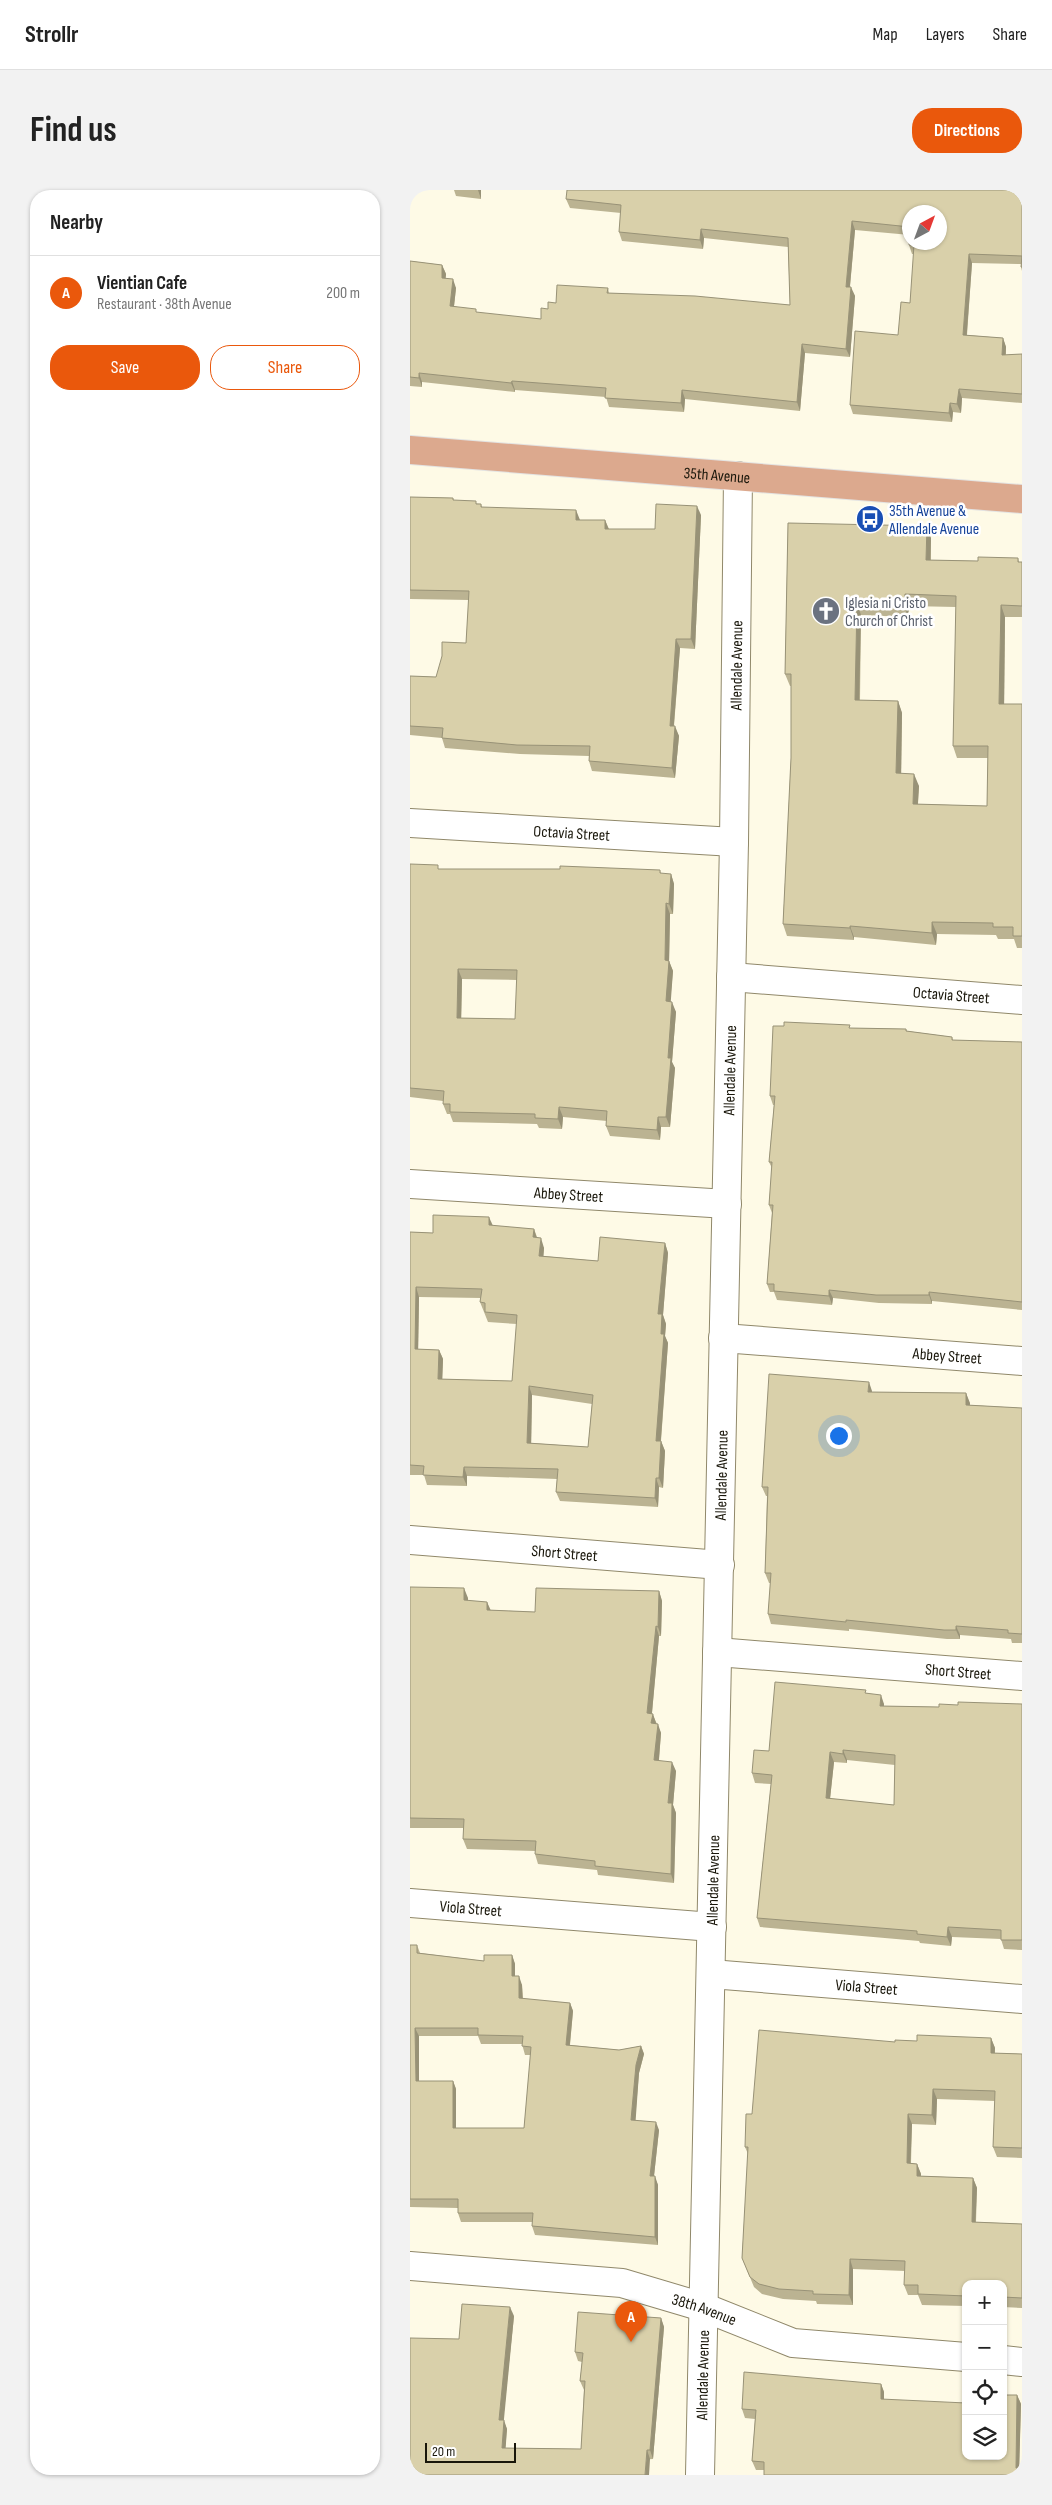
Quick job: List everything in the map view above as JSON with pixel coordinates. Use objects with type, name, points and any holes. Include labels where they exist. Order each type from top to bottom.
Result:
[{"type":"main road","name":"35th Avenue","points":[[410,450],[1022,499]]},
{"type":"street","name":"Allendale Avenue","points":[[700,2475],[734,842],[738,476]]},
{"type":"street","name":"Octavia Street","points":[[410,823],[734,842]]},
{"type":"street","name":"Octavia Street","points":[[731,977],[1022,1000]]},
{"type":"street","name":"Abbey Street","points":[[410,1184],[727,1204]]},
{"type":"street","name":"Abbey Street","points":[[723,1338],[1022,1361]]},
{"type":"street","name":"Short Street","points":[[410,1540],[720,1565]]},
{"type":"street","name":"Short Street","points":[[717,1652],[1022,1676]]},
{"type":"street","name":"Viola Street","points":[[410,1903],[712,1927]]},
{"type":"street","name":"Viola Street","points":[[711,1974],[1022,1998]]},
{"type":"street","name":"38th Avenue","points":[[410,2266],[622,2283],[703,2307],[793,2344],[962,2357]]},
{"type":"street","points":[[1007,2360],[1022,2362]]},
{"type":"building","points":[[567,190],[1022,190],[1022,256],[969,254],[963,335],[1003,338],[1002,355],[1022,354],[1022,394],[959,389],[957,404],[950,403],[949,413],[850,405],[855,331],[898,335],[901,302],[910,303],[914,250],[947,250],[947,205],[902,205],[902,226],[852,221],[846,287],[851,287],[846,349],[802,344],[797,402],[682,390],[681,403],[605,398],[606,388],[512,381],[511,383],[419,373],[419,378],[410,377],[410,261],[442,265],[442,278],[453,279],[450,306],[476,309],[476,312],[541,319],[541,308],[548,309],[548,302],[556,303],[557,285],[608,288],[607,293],[695,296],[790,305],[788,238],[701,229],[700,240],[619,232],[621,205],[566,199]]},
{"type":"building","points":[[410,497],[453,498],[453,500],[476,501],[476,504],[481,504],[481,507],[576,510],[576,520],[605,520],[605,529],[655,529],[656,504],[697,506],[691,639],[676,639],[670,726],[675,726],[672,768],[589,761],[590,746],[517,745],[442,738],[443,728],[410,726],[410,676],[436,677],[442,656],[442,642],[466,643],[469,591],[410,590]]},
{"type":"building","points":[[788,523],[927,526],[926,560],[978,561],[978,557],[1018,558],[1018,562],[1022,562],[1022,606],[1001,605],[999,704],[1022,704],[1022,936],[1013,936],[1013,927],[993,927],[993,923],[932,922],[932,933],[850,926],[850,928],[783,924],[791,758],[791,674],[785,674]],"holes":[[[905,594],[956,596],[953,746],[988,746],[987,806],[913,804],[914,774],[896,773],[898,701],[855,700],[857,603],[904,605]]]},
{"type":"building","points":[[410,864],[438,865],[438,869],[560,869],[560,866],[660,870],[660,873],[671,874],[669,904],[666,903],[665,960],[669,961],[666,1001],[672,1002],[668,1058],[671,1058],[666,1117],[658,1117],[657,1130],[606,1126],[607,1111],[559,1107],[558,1119],[535,1118],[535,1114],[450,1112],[450,1104],[443,1104],[444,1091],[410,1088]],"holes":[[[458,969],[517,970],[515,1019],[457,1018]]]},
{"type":"building","points":[[784,1022],[850,1025],[849,1028],[906,1029],[906,1031],[952,1037],[952,1040],[1022,1042],[1022,1302],[929,1292],[929,1295],[876,1295],[829,1290],[829,1296],[774,1291],[774,1284],[767,1284],[773,1205],[769,1205],[772,1162],[769,1162],[775,1096],[770,1096],[773,1026],[784,1026]]},
{"type":"building","points":[[433,1215],[489,1217],[489,1225],[534,1229],[533,1237],[541,1238],[539,1256],[598,1261],[600,1237],[665,1243],[658,1314],[662,1314],[661,1334],[664,1334],[656,1441],[661,1441],[659,1478],[656,1478],[655,1498],[556,1492],[558,1469],[464,1467],[463,1477],[423,1475],[424,1466],[410,1465],[410,1232],[433,1233]],"holes":[[[416,1287],[482,1289],[480,1302],[485,1303],[485,1312],[517,1315],[512,1381],[438,1379],[439,1350],[415,1349]],[[529,1386],[593,1395],[588,1447],[527,1443]]]},
{"type":"building","points":[[769,1374],[869,1382],[868,1392],[966,1393],[966,1405],[1022,1408],[1022,1634],[1008,1633],[1008,1630],[956,1626],[956,1630],[944,1630],[768,1614],[771,1573],[765,1573],[768,1487],[762,1487]]},
{"type":"building","points":[[410,1587],[464,1588],[464,1600],[487,1602],[487,1610],[535,1612],[536,1588],[659,1591],[658,1627],[656,1626],[647,1713],[653,1714],[651,1723],[658,1724],[654,1760],[672,1762],[668,1803],[672,1803],[671,1874],[595,1866],[595,1861],[535,1854],[536,1841],[463,1839],[464,1819],[410,1818]]},
{"type":"building","points":[[775,1682],[866,1690],[865,1693],[881,1695],[880,1706],[939,1707],[939,1704],[958,1705],[958,1702],[1022,1704],[1022,1940],[1001,1940],[1001,1930],[948,1927],[947,1937],[917,1934],[917,1931],[757,1918],[772,1775],[752,1773],[754,1750],[769,1751]],"holes":[[[843,1750],[895,1755],[894,1805],[826,1798],[830,1752],[843,1754]]]},
{"type":"building","points":[[410,1945],[417,1945],[417,1953],[484,1961],[484,1955],[512,1955],[512,1976],[519,1976],[519,1998],[570,2003],[566,2045],[619,2050],[641,2046],[636,2065],[631,2120],[656,2122],[650,2176],[655,2176],[655,2237],[532,2226],[533,2213],[458,2213],[458,2199],[410,2199]],"holes":[[[415,2028],[478,2028],[478,2035],[523,2036],[522,2046],[531,2047],[524,2128],[453,2128],[453,2081],[416,2081]]]},
{"type":"building","points":[[759,2030],[895,2042],[895,2040],[917,2041],[917,2035],[991,2038],[991,2053],[1022,2054],[1022,2148],[993,2147],[995,2091],[933,2089],[932,2115],[908,2114],[907,2163],[917,2164],[917,2176],[973,2178],[972,2222],[1022,2224],[1022,2298],[1007,2297],[1007,2280],[962,2280],[962,2296],[918,2294],[918,2285],[904,2285],[905,2261],[850,2259],[849,2295],[813,2294],[813,2291],[779,2289],[759,2284],[750,2277],[742,2258],[748,2147],[745,2147],[746,2114],[752,2114]]},
{"type":"building","points":[[462,2304],[510,2307],[499,2420],[504,2420],[502,2448],[581,2449],[585,2381],[580,2381],[583,2353],[575,2352],[578,2312],[661,2318],[650,2450],[647,2450],[645,2475],[410,2475],[410,2338],[459,2339]]},
{"type":"building","points":[[744,2372],[881,2384],[881,2399],[962,2403],[962,2460],[1007,2460],[1007,2395],[1017,2395],[1016,2468],[1022,2468],[1022,2475],[764,2475],[764,2462],[752,2461],[756,2410],[742,2409]]},
{"type":"place","name":"35th Avenue & Allendale Avenue","points":[[870,519]]},
{"type":"place","name":"Iglesia ni Cristo Church of Christ","points":[[826,611]]},
{"type":"place","name":"Vientian Cafe","points":[[631,2342]]}]
